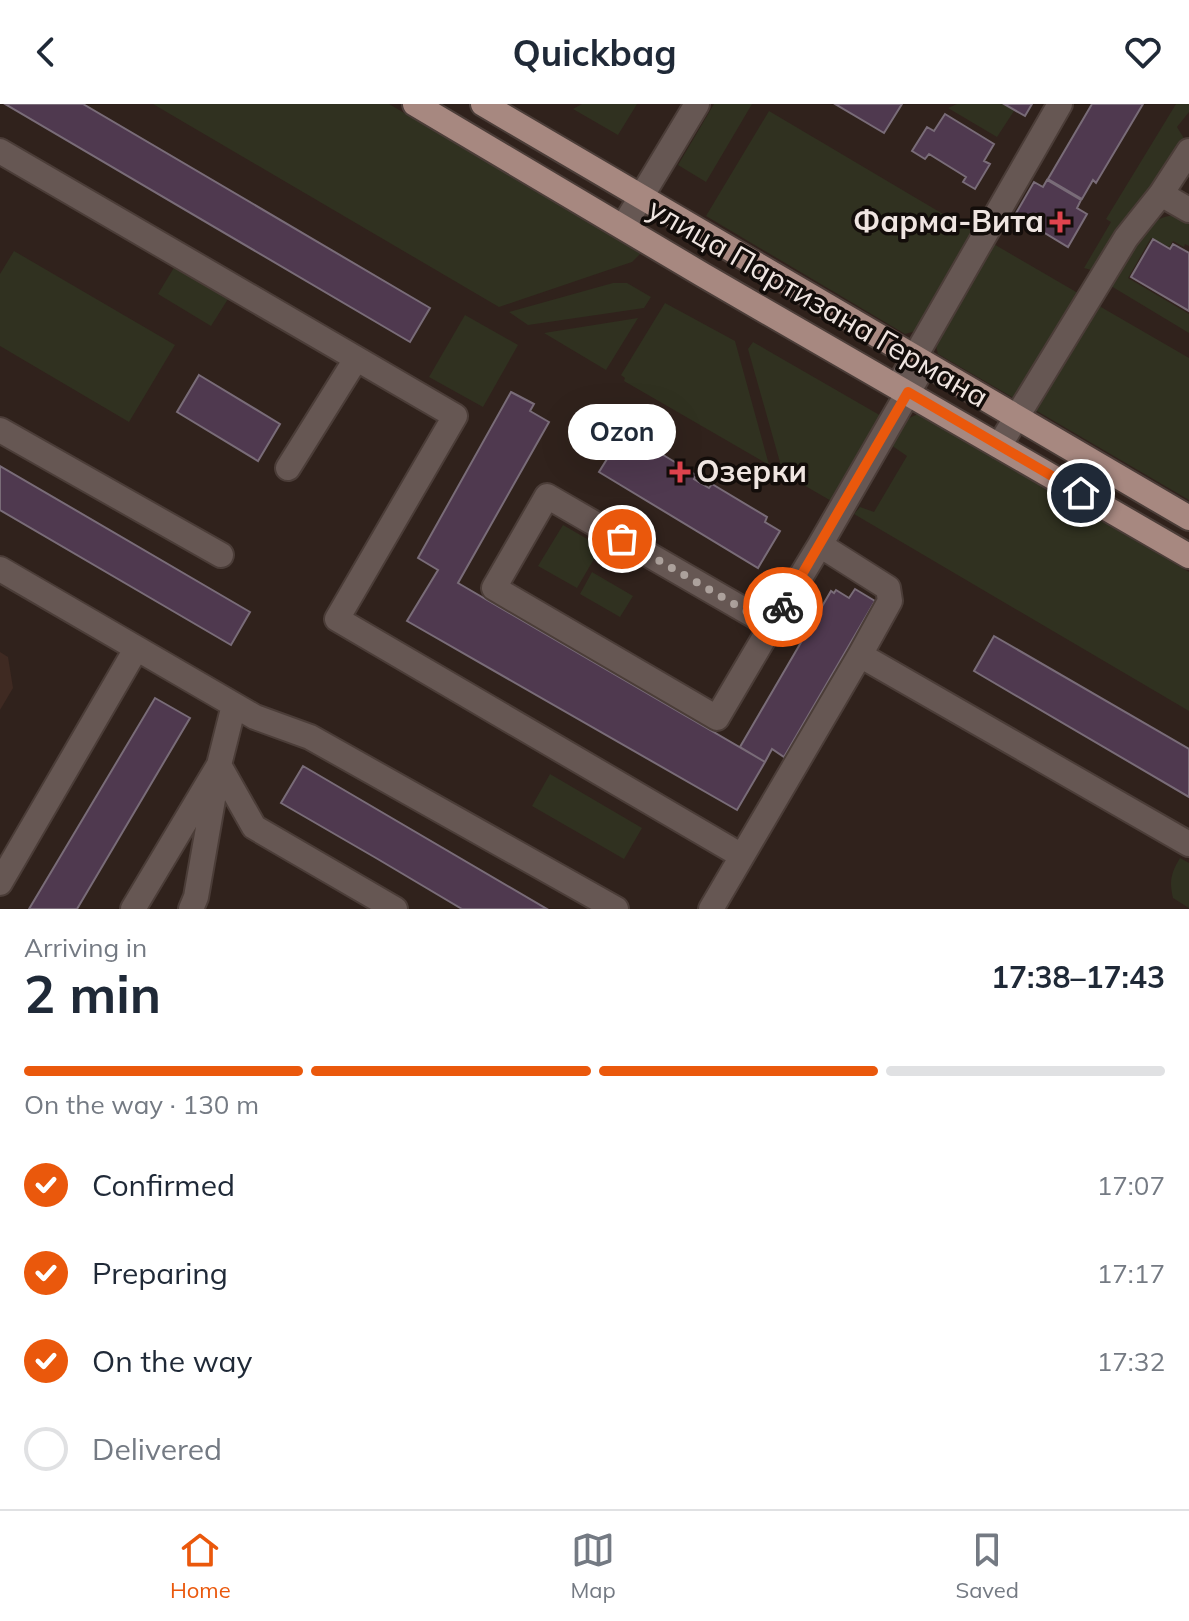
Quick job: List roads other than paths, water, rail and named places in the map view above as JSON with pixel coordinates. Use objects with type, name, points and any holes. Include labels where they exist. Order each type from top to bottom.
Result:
[{"type":"main road","name":"улица Партизана Германа","points":[[415,104],[1189,556]]},
{"type":"main road","name":"улица Партизана Германа","points":[[483,104],[1189,518]]},
{"type":"street","points":[[623,227],[697,104]]},
{"type":"street","points":[[772,626],[547,496],[494,588],[717,718],[772,626],[820,545],[1060,104]]},
{"type":"street","points":[[0,151],[455,416],[337,619],[742,856]]},
{"type":"street","points":[[999,446],[1126,238],[1161,194],[1189,151]]},
{"type":"street","points":[[1161,194],[1189,210]]},
{"type":"street","points":[[288,468],[356,359]]},
{"type":"street","points":[[0,430],[221,555]]},
{"type":"street","points":[[711,909],[890,601],[888,588],[878,579],[820,545]]},
{"type":"street","points":[[0,569],[255,717],[310,737],[616,909]]},
{"type":"street","points":[[0,883],[136,649]]},
{"type":"street","points":[[860,655],[1189,844]]},
{"type":"street","points":[[191,909],[196,897],[219,765],[234,705]]},
{"type":"street","points":[[133,909],[219,765]]},
{"type":"street","points":[[219,765],[254,827],[395,909]]},
{"type":"place","name":"Фарма-Вита","points":[[1060,222]]},
{"type":"place","name":"Озерки","points":[[680,472]]},
{"type":"place","name":"Ozon","points":[[622,539]]}]
